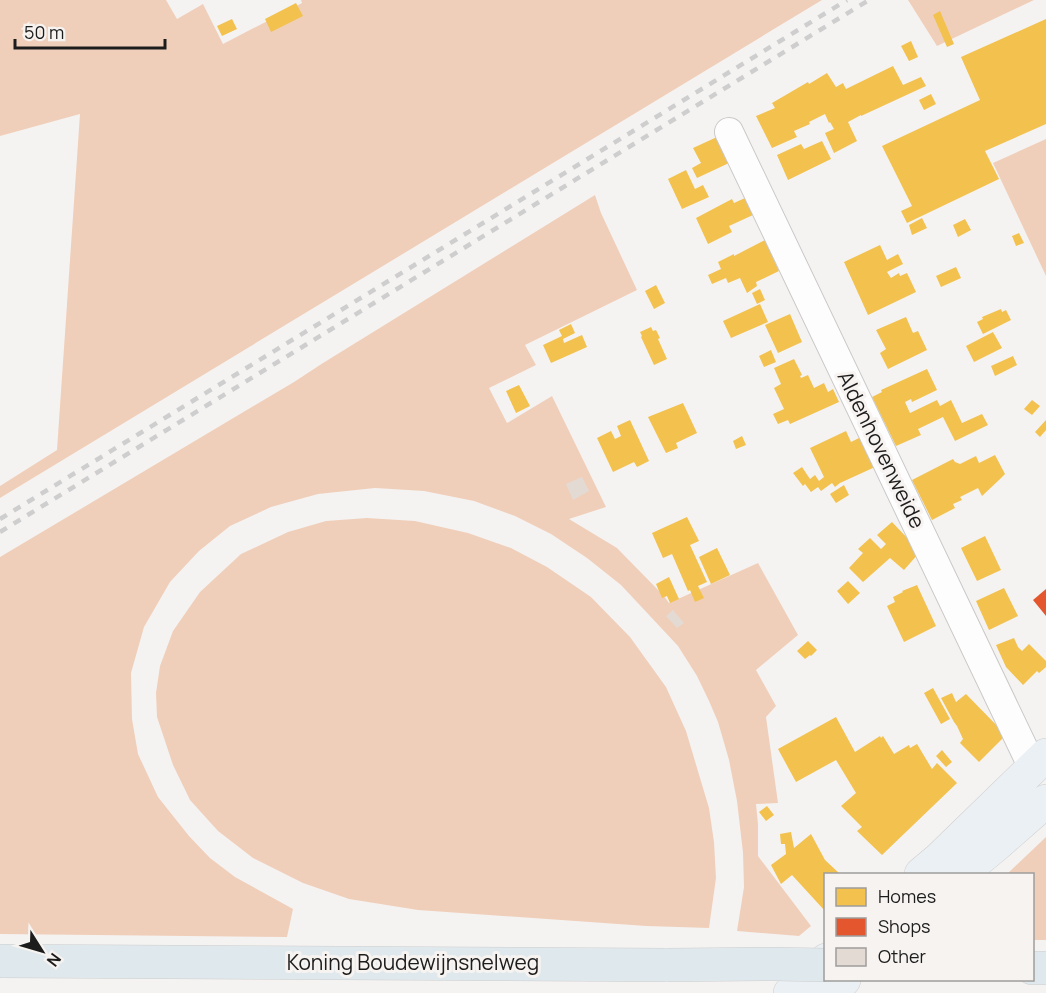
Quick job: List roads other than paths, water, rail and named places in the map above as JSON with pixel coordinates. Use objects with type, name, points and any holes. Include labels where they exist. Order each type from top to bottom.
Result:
[{"type":"highway","name":"Koning Boudewijnsnelweg","points":[[0,961],[824,965]]},
{"type":"main road","points":[[922,873],[1039,761]]},
{"type":"main road","points":[[962,873],[1046,801]]},
{"type":"main road","points":[[790,993],[824,961]]},
{"type":"main road","points":[[830,993],[843,981]]},
{"type":"street","name":"Aldenhovenweide","points":[[729,132],[1039,761]]},
{"type":"railway","points":[[0,519],[847,0]]},
{"type":"railway","points":[[0,532],[869,0]]}]
